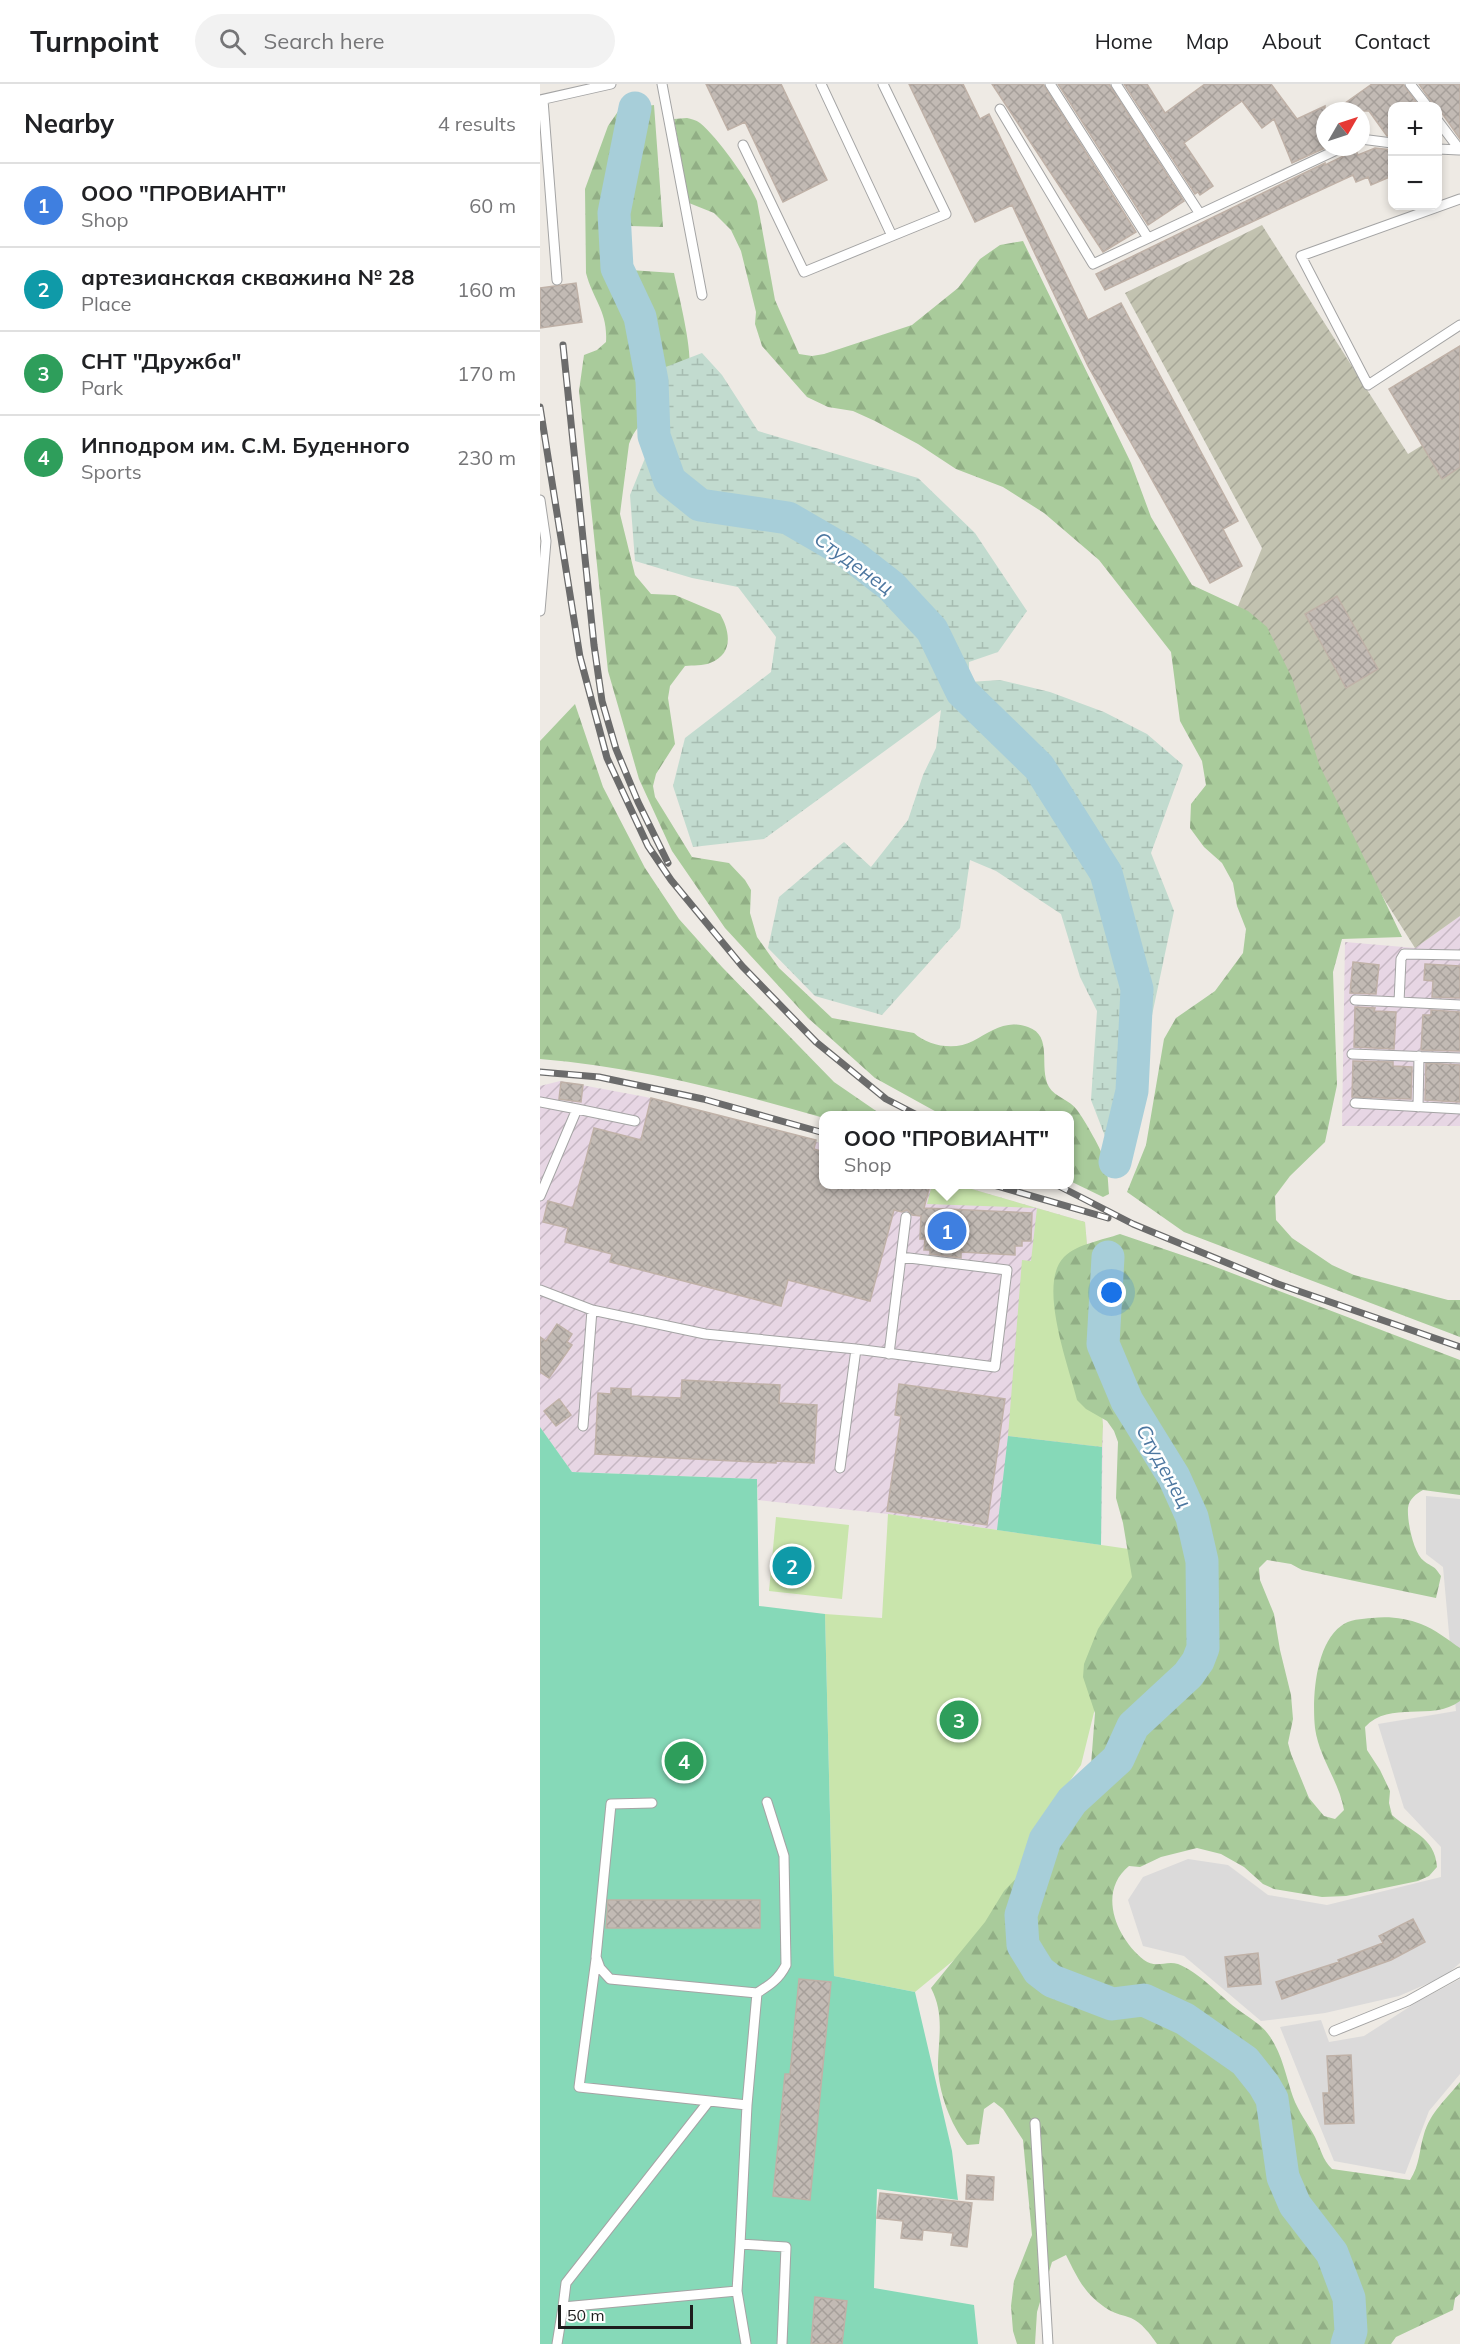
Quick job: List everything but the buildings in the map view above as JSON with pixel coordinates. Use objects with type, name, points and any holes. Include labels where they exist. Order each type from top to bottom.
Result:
[{"type":"lane","points":[[557,280],[542,100],[587,87],[611,84]]},
{"type":"lane","points":[[662,84],[702,295]]},
{"type":"lane","points":[[821,84],[892,236]]},
{"type":"lane","points":[[743,145],[804,273],[946,214],[883,84]]},
{"type":"lane","points":[[1050,84],[1148,238]]},
{"type":"lane","points":[[1116,84],[1200,214]]},
{"type":"lane","points":[[1410,84],[1424,102]]},
{"type":"lane","points":[[1000,109],[1093,264],[1324,156]]},
{"type":"lane","points":[[1442,127],[1460,150]]},
{"type":"lane","points":[[1370,140],[1388,142]]},
{"type":"lane","points":[[1442,149],[1460,150]]},
{"type":"lane","points":[[1460,199],[1301,256],[1368,385],[1460,325]]},
{"type":"lane","points":[[540,500],[546,540],[540,611]]},
{"type":"lane","points":[[1399,1002],[1401,959],[1404,954],[1460,955]]},
{"type":"lane","points":[[1355,1000],[1460,1005]]},
{"type":"lane","points":[[1353,1054],[1460,1058]]},
{"type":"lane","points":[[1418,1107],[1419,1056]]},
{"type":"lane","points":[[540,1102],[634,1121]]},
{"type":"lane","points":[[1355,1104],[1460,1109]]},
{"type":"lane","points":[[540,1196],[577,1109]]},
{"type":"lane","points":[[889,1354],[906,1217]]},
{"type":"lane","points":[[540,1290],[592,1310],[705,1334],[856,1349],[995,1367],[1007,1270],[901,1257]]},
{"type":"lane","points":[[583,1426],[592,1310]]},
{"type":"lane","points":[[840,1468],[856,1349]]},
{"type":"lane","points":[[596,1957],[600,1968],[610,1979],[757,1993],[773,1983],[781,1975],[786,1965],[784,1856],[767,1802]]},
{"type":"lane","points":[[652,1803],[611,1803],[596,1957],[579,2087],[747,2105]]},
{"type":"lane","points":[[1334,2031],[1408,2001],[1460,1972]]},
{"type":"lane","points":[[746,2344],[737,2291],[747,2105],[757,1993]]},
{"type":"lane","points":[[557,2344],[566,2283],[709,2102]]},
{"type":"lane","points":[[1035,2123],[1048,2344]]},
{"type":"lane","points":[[740,2244],[786,2247],[782,2344]]},
{"type":"lane","points":[[562,2307],[737,2291]]},
{"type":"shaded area","points":[[1262,225],[1408,454],[1460,422],[1460,916],[1415,948],[1321,799],[1236,611],[1262,548],[1125,293]]},
{"type":"shaded area","points":[[1460,916],[1460,1126],[1342,1126],[1345,942],[1415,948]]},
{"type":"shaded area","points":[[560,1081],[646,1097],[819,1143],[819,1189],[972,1189],[1085,1222],[1103,1425],[1101,1545],[888,1514],[758,1500],[757,1479],[572,1472],[540,1427],[540,1086]]},
{"type":"shaded area","points":[[1426,1496],[1460,1499],[1460,1963],[1445,1976],[1399,1996],[1325,2013],[1261,2021],[1184,1956],[1143,1946],[1128,1900],[1143,1877],[1188,1859],[1228,1865],[1268,1895],[1327,1905],[1441,1877],[1441,1847],[1404,1808],[1378,1724],[1456,1711],[1443,1567],[1426,1554]]},
{"type":"shaded area","points":[[1460,1979],[1460,2074],[1429,2111],[1405,2174],[1334,2161],[1280,2027],[1321,2020],[1329,2042],[1364,2036],[1417,2002]]},
{"type":"green space","points":[[654,105],[663,227],[630,226],[630,270],[674,273],[688,340],[690,366],[688,374],[672,398],[643,423],[633,435],[629,444],[620,514],[635,575],[651,594],[675,595],[720,614],[728,635],[726,648],[718,659],[704,665],[685,666],[670,686],[668,698],[675,744],[656,774],[653,786],[655,797],[692,857],[729,863],[745,880],[751,890],[750,913],[757,937],[779,968],[832,1018],[914,1033],[942,1046],[966,1044],[1006,1025],[1020,1025],[1036,1031],[1043,1045],[1046,1079],[1049,1087],[1077,1110],[1104,1157],[1109,1194],[1103,1197],[1074,1183],[1074,1111],[935,1111],[875,1078],[808,1018],[725,928],[672,851],[639,779],[608,671],[579,391],[584,355],[597,350],[606,342],[605,322],[586,273],[585,189],[608,126],[619,110]]},
{"type":"green space","points":[[687,118],[700,123],[724,149],[753,192],[757,201],[775,300],[799,354],[812,356],[824,354],[912,325],[958,288],[980,259],[1000,245],[1023,241],[1131,463],[1151,517],[1192,585],[1248,611],[1267,627],[1292,678],[1319,764],[1402,937],[1342,939],[1333,972],[1337,1085],[1325,1142],[1290,1176],[1275,1196],[1276,1220],[1292,1238],[1332,1265],[1354,1275],[1448,1300],[1460,1300],[1460,1337],[1184,1232],[1127,1192],[1146,1145],[1164,1039],[1176,1018],[1215,991],[1243,953],[1246,929],[1237,906],[1233,883],[1222,863],[1204,847],[1190,828],[1191,804],[1206,785],[1202,761],[1180,721],[1171,652],[1099,560],[1044,513],[1003,487],[956,469],[918,444],[875,421],[853,411],[828,407],[807,397],[762,346],[755,324],[756,312],[741,251],[731,230],[714,213],[689,203],[674,119]]},
{"type":"green space","points":[[702,353],[722,375],[758,431],[918,478],[975,533],[1027,611],[998,652],[969,662],[969,682],[1000,680],[1050,692],[1104,712],[1147,734],[1183,765],[1151,853],[1174,911],[1151,1020],[1143,1110],[1115,1162],[1091,1100],[1097,1011],[1080,977],[1061,914],[996,871],[970,860],[960,928],[882,1015],[815,996],[768,948],[779,897],[844,842],[871,867],[908,820],[923,775],[936,748],[941,710],[764,839],[693,847],[673,786],[685,738],[771,672],[776,637],[738,587],[692,578],[635,561],[630,495],[654,436],[650,373]]},
{"type":"green space","points":[[575,704],[603,787],[645,868],[679,919],[722,967],[834,1082],[876,1111],[819,1111],[819,1117],[684,1081],[612,1068],[540,1059],[540,741]]},
{"type":"green space","points":[[931,1189],[972,1189],[1037,1208],[927,1204]]},
{"type":"green space","points":[[1037,1208],[1085,1222],[1103,1425],[1102,1447],[1008,1436],[1022,1260],[1031,1261]]},
{"type":"green space","points":[[1120,1234],[1208,1264],[1460,1360],[1460,1495],[1423,1490],[1411,1499],[1408,1508],[1410,1528],[1417,1551],[1420,1557],[1441,1576],[1436,1598],[1302,1570],[1291,1564],[1267,1560],[1259,1568],[1260,1580],[1274,1614],[1291,1695],[1293,1719],[1288,1743],[1309,1798],[1324,1816],[1335,1819],[1344,1810],[1338,1789],[1317,1739],[1314,1716],[1317,1673],[1332,1635],[1341,1626],[1352,1621],[1378,1617],[1397,1618],[1426,1626],[1460,1648],[1460,1701],[1437,1710],[1386,1714],[1365,1727],[1367,1750],[1390,1791],[1389,1803],[1392,1815],[1427,1841],[1432,1848],[1437,1867],[1429,1876],[1418,1881],[1346,1896],[1322,1897],[1274,1889],[1263,1884],[1244,1867],[1221,1854],[1197,1848],[1161,1857],[1140,1867],[1129,1866],[1119,1877],[1112,1901],[1114,1914],[1125,1940],[1144,1960],[1153,1964],[1174,1963],[1186,1968],[1265,2030],[1280,2057],[1293,2097],[1332,2169],[1410,2180],[1416,2169],[1430,2119],[1460,2082],[1460,2294],[1455,2298],[1453,2310],[1396,2337],[1391,2344],[1157,2344],[1138,2322],[1109,2310],[1094,2298],[1079,2279],[1066,2255],[1052,2262],[1037,2312],[1035,2344],[1017,2344],[1013,2331],[1011,2306],[1014,2281],[1032,2235],[1023,2140],[1003,2109],[994,2102],[984,2109],[979,2144],[967,2145],[950,2117],[942,2094],[938,2072],[939,2015],[931,1988],[985,1922],[1004,1891],[1029,1865],[1091,1765],[1095,1713],[1083,1677],[1084,1664],[1098,1629],[1132,1577],[1123,1523],[1116,1498],[1118,1442],[1107,1421],[1086,1409],[1077,1400],[1062,1347],[1054,1305],[1056,1270],[1064,1257],[1083,1246]]},
{"type":"green space","points":[[540,1427],[572,1472],[757,1479],[759,1606],[825,1614],[834,1976],[915,1992],[952,2151],[958,2200],[877,2189],[874,2288],[974,2305],[978,2344],[540,2344]]},
{"type":"green space","points":[[1008,1436],[1102,1447],[1101,1545],[997,1530]]},
{"type":"green space","points":[[888,1514],[1163,1554],[1103,1676],[1081,1765],[1048,1812],[993,1928],[915,1992],[834,1976],[825,1614],[882,1618]]},
{"type":"green space","points":[[776,1517],[849,1525],[842,1599],[769,1591]]},
{"type":"waterway","name":"Студенец","points":[[635,108],[614,213],[617,268],[640,317],[652,381],[654,436],[670,481],[700,505],[788,518],[850,554],[891,586],[932,630],[962,692],[1039,767],[1106,873],[1137,989],[1132,1091],[1115,1162]]},
{"type":"waterway","name":"Студенец","points":[[1108,1257],[1103,1344],[1127,1401],[1174,1477],[1192,1517],[1202,1561],[1203,1648],[1198,1661],[1188,1675],[1133,1726],[1118,1759],[1072,1801],[1045,1840],[1021,1915],[1023,1945],[1039,1971],[1052,1981],[1112,2004],[1144,2000],[1185,2019],[1245,2061],[1272,2099],[1283,2177],[1295,2205],[1332,2253],[1349,2298],[1351,2331],[1347,2344]]},
{"type":"railway","points":[[563,345],[594,645],[602,701],[616,749],[638,802],[668,863]]},
{"type":"railway","points":[[540,407],[580,657],[607,758],[648,846],[671,880],[742,966],[816,1042],[886,1099],[909,1111]]},
{"type":"railway","points":[[540,1072],[599,1077],[703,1099],[819,1132]]},
{"type":"railway","points":[[1007,1189],[1108,1218]]},
{"type":"railway","points":[[1065,1189],[1133,1224],[1278,1284],[1460,1347]]},
{"type":"place","name":"ООО \"ПРОВИАНТ\"","points":[[947,1231]]},
{"type":"place","name":"артезианская скважина № 28","points":[[792,1566]]},
{"type":"place","name":"СНТ \"Дружба\"","points":[[959,1720]]},
{"type":"place","name":"Ипподром им. С.М. Буденного","points":[[684,1761]]}]
